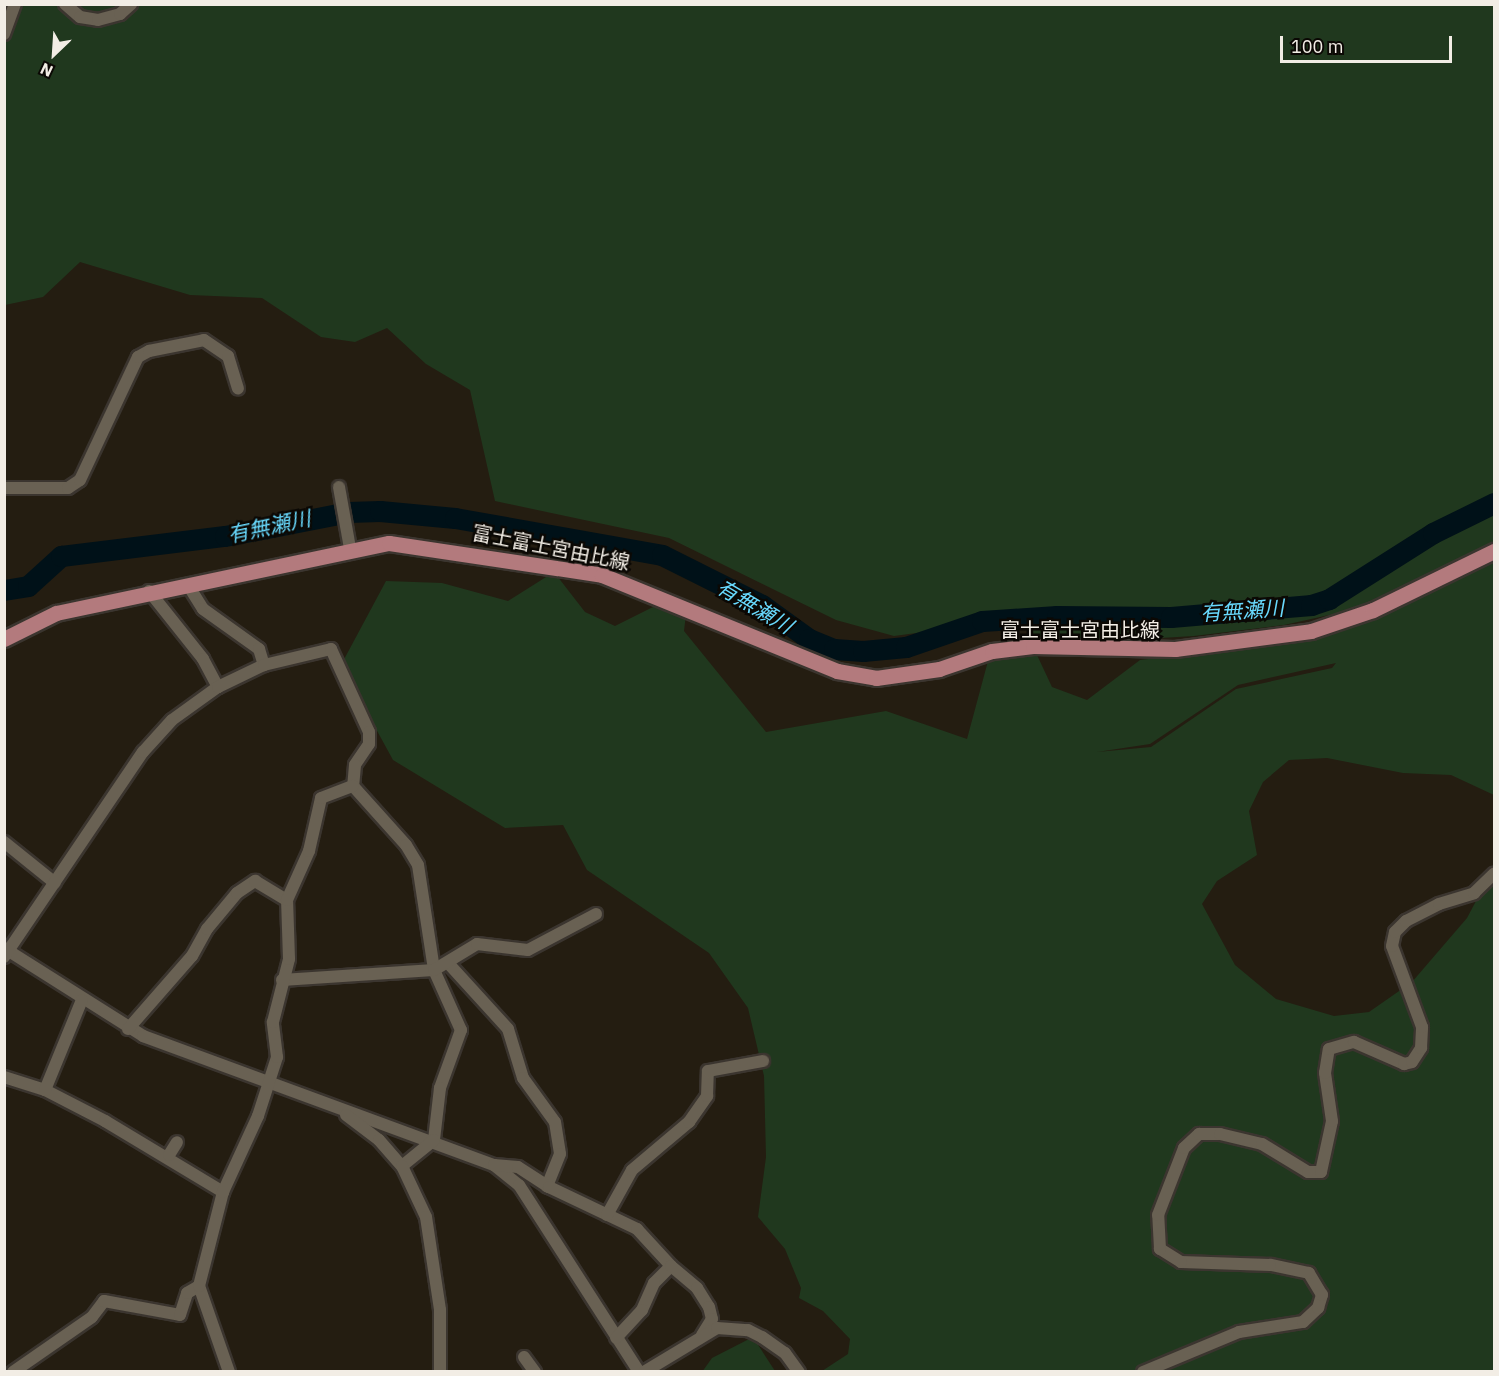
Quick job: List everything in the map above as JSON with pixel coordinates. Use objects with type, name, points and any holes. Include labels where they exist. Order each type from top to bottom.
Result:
[{"type":"main road","name":"富士富士宮由比線","points":[[4,639],[56,613],[149,591],[188,585],[350,541],[422,545],[602,575],[837,671],[876,678],[939,669],[968,657],[1012,648],[1175,649],[1311,631],[1373,610],[1494,551]]},
{"type":"street","points":[[4,34],[15,4]]},
{"type":"street","points":[[65,4],[80,17],[98,20],[120,14],[130,4]]},
{"type":"street","points":[[4,488],[68,488],[80,480],[138,357],[149,351],[204,340],[228,356],[238,388]]},
{"type":"street","points":[[339,487],[350,541]]},
{"type":"street","points":[[188,585],[203,609],[259,649],[264,666]]},
{"type":"street","points":[[149,591],[203,659],[218,687]]},
{"type":"street","points":[[402,1166],[434,1140],[440,1088],[461,1030],[434,969],[418,865],[406,845],[353,786],[355,765],[369,744],[369,732],[331,650],[264,666],[218,687],[172,720],[142,752],[6,952],[128,1029],[269,1085],[434,1140],[494,1165],[519,1185],[616,1338],[641,1371],[698,1342],[717,1328],[748,1330],[785,1353],[799,1371]]},
{"type":"street","points":[[229,1371],[199,1286],[223,1192],[269,1085],[277,1057],[275,1001],[289,959],[287,900],[309,851],[321,798],[353,786]]},
{"type":"street","points":[[4,842],[55,883]]},
{"type":"street","points":[[1143,1371],[1239,1332],[1303,1322],[1318,1308],[1322,1295],[1309,1273],[1270,1265],[1180,1262],[1160,1250],[1158,1215],[1184,1148],[1199,1134],[1220,1134],[1262,1144],[1308,1172],[1321,1172],[1332,1122],[1325,1074],[1329,1049],[1354,1042],[1404,1064],[1412,1062],[1421,1048],[1422,1027],[1392,946],[1395,932],[1406,921],[1439,904],[1474,893],[1494,874]]},
{"type":"street","points":[[128,1029],[192,956],[207,928],[237,893],[255,881],[287,900]]},
{"type":"street","points":[[282,980],[434,969],[448,963],[477,944],[528,950],[596,914]]},
{"type":"street","points":[[448,963],[508,1029],[523,1078],[555,1122],[560,1154],[547,1186]]},
{"type":"street","points":[[45,1090],[82,1000]]},
{"type":"street","points":[[607,1215],[632,1170],[689,1122],[707,1096],[708,1071],[763,1060]]},
{"type":"street","points":[[4,1077],[45,1090],[169,1155],[223,1192]]},
{"type":"street","points":[[330,1106],[379,1140],[402,1166],[426,1217],[440,1310],[440,1371]]},
{"type":"street","points":[[169,1155],[177,1142]]},
{"type":"street","points":[[494,1165],[518,1167],[547,1186],[637,1229],[671,1266],[697,1288],[709,1307],[712,1319],[698,1342]]},
{"type":"street","points":[[616,1338],[642,1310],[654,1282],[671,1266]]},
{"type":"street","points":[[13,1371],[92,1317],[105,1301],[180,1315],[187,1293],[199,1286]]},
{"type":"street","points":[[524,1357],[535,1371]]},
{"type":"green space","points":[[5,5],[1494,5],[1494,795],[1451,775],[1403,773],[1327,758],[1289,760],[1263,782],[1249,811],[1257,855],[1217,881],[1202,904],[1235,965],[1276,999],[1334,1016],[1369,1012],[1412,982],[1467,918],[1494,867],[1494,1371],[822,1371],[848,1354],[850,1339],[823,1311],[799,1298],[801,1288],[785,1249],[758,1217],[766,1157],[764,1076],[748,1008],[709,953],[587,870],[563,825],[505,828],[393,760],[341,665],[386,581],[442,583],[508,601],[554,572],[585,612],[615,626],[661,603],[686,614],[684,631],[766,732],[886,711],[967,739],[988,661],[1037,655],[1052,687],[1087,700],[1140,660],[1303,640],[1368,613],[1370,606],[1284,625],[1194,636],[1093,642],[1037,638],[1013,620],[894,636],[836,620],[669,538],[495,501],[470,390],[426,364],[387,328],[355,342],[321,337],[262,298],[190,295],[80,262],[43,297],[5,305]],"holes":[[[1336,663],[1332,668],[1236,689],[1151,747],[1097,752],[1150,744],[1238,685]]]},
{"type":"green space","points":[[753,1337],[775,1371],[702,1372],[712,1358]]},
{"type":"waterway","name":"有無瀬川","points":[[4,590],[28,586],[61,556],[225,536],[348,512],[380,511],[455,518],[662,555],[762,605],[809,639],[834,649],[863,651],[906,647],[982,621],[1057,616],[1171,617],[1311,605],[1329,599],[1433,533],[1494,503]]}]
